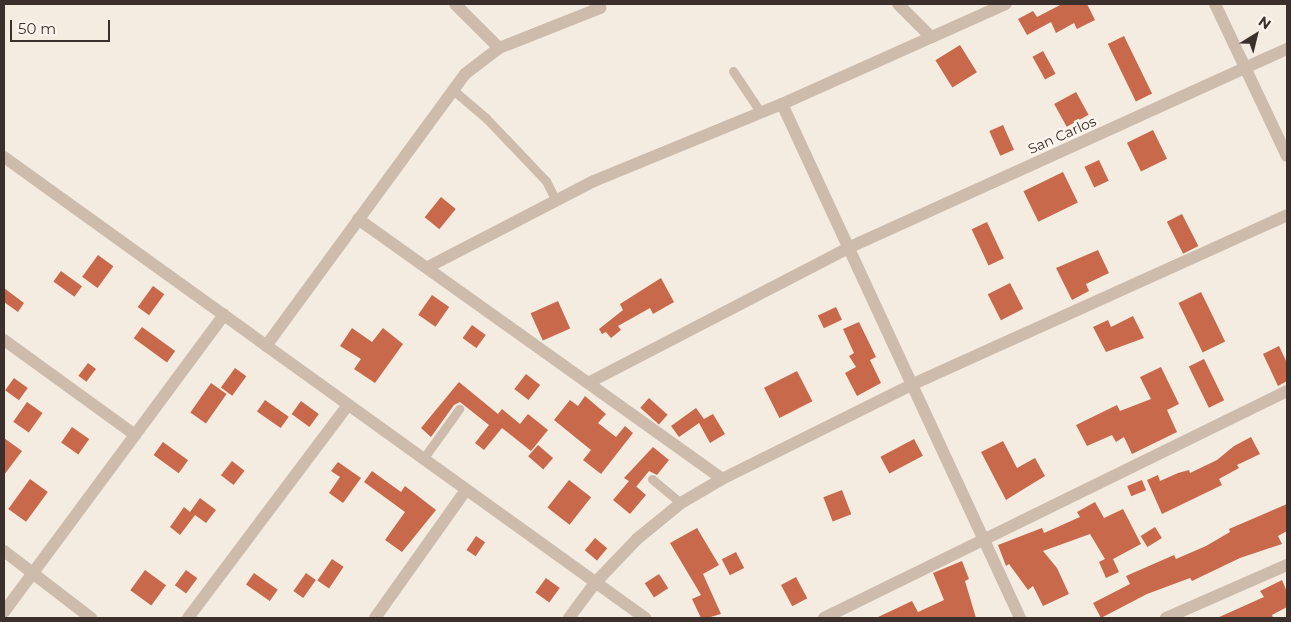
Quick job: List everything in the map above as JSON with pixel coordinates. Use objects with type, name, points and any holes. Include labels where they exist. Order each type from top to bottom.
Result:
[{"type":"street","points":[[456,4],[499,48]]},
{"type":"street","points":[[898,4],[932,37]]},
{"type":"street","points":[[428,267],[594,181],[782,104],[1006,4]]},
{"type":"street","points":[[1215,4],[1244,70],[1287,156]]},
{"type":"street","points":[[266,346],[452,89],[465,74],[499,48],[601,5]]},
{"type":"street","name":"San Carlos","points":[[588,383],[848,248],[1287,50]]},
{"type":"street","points":[[782,104],[1020,618]]},
{"type":"street","points":[[4,157],[645,618]]},
{"type":"street","points":[[569,618],[595,583],[637,539],[681,504],[722,479],[911,385],[1287,215]]},
{"type":"street","points":[[358,219],[428,267],[722,479]]},
{"type":"street","points":[[4,612],[224,315]]},
{"type":"street","points":[[4,340],[134,435]]},
{"type":"street","points":[[824,618],[983,538],[1287,391]]},
{"type":"street","points":[[188,618],[348,405]]},
{"type":"street","points":[[375,618],[466,490]]},
{"type":"street","points":[[4,551],[91,618]]},
{"type":"street","points":[[1166,618],[1180,615],[1287,565]]},
{"type":"lane","points":[[733,71],[761,113]]},
{"type":"lane","points":[[452,89],[486,118],[546,181],[556,201]]},
{"type":"lane","points":[[423,459],[459,409]]},
{"type":"lane","points":[[652,479],[681,504]]},
{"type":"building","points":[[1062,4],[1087,4],[1095,20],[1077,29],[1074,23],[1056,33],[1051,22],[1027,35],[1018,19],[1033,11],[1037,17]]},
{"type":"building","points":[[1124,36],[1152,94],[1136,101],[1108,44]]},
{"type":"building","points":[[960,45],[977,72],[952,88],[935,60]]},
{"type":"building","points":[[1043,51],[1056,74],[1045,80],[1033,57]]},
{"type":"building","points":[[1076,92],[1089,115],[1067,127],[1054,104]]},
{"type":"building","points":[[1003,125],[1014,150],[1000,156],[989,131]]},
{"type":"building","points":[[1153,130],[1167,159],[1141,171],[1127,143]]},
{"type":"building","points":[[1099,160],[1109,181],[1094,188],[1084,167]]},
{"type":"building","points":[[1063,172],[1078,203],[1038,222],[1023,191]]},
{"type":"building","points":[[441,197],[456,209],[439,229],[425,217]]},
{"type":"building","points":[[1182,214],[1198,246],[1183,254],[1167,222]]},
{"type":"building","points":[[987,222],[1004,258],[988,265],[972,229]]},
{"type":"building","points":[[1098,250],[1109,273],[1086,284],[1089,291],[1072,300],[1056,268]]},
{"type":"building","points":[[98,255],[113,266],[98,288],[82,277]]},
{"type":"building","points":[[61,271],[82,286],[74,297],[53,282]]},
{"type":"building","points":[[661,278],[674,302],[653,314],[650,308],[618,326],[621,330],[611,338],[606,332],[602,334],[599,329],[623,310],[620,304]]},
{"type":"building","points":[[1010,283],[1023,309],[1001,320],[988,294]]},
{"type":"building","points":[[153,286],[164,294],[149,315],[138,307]]},
{"type":"building","points":[[4,288],[24,303],[18,312],[4,302]]},
{"type":"building","points":[[1201,292],[1225,341],[1203,352],[1179,303]]},
{"type":"building","points":[[432,295],[449,307],[435,327],[418,315]]},
{"type":"building","points":[[558,301],[570,328],[543,341],[531,313]]},
{"type":"building","points":[[836,307],[842,320],[824,328],[818,315]]},
{"type":"building","points":[[1133,316],[1144,338],[1106,352],[1093,327],[1108,320],[1111,327]]},
{"type":"building","points":[[859,322],[876,357],[870,360],[881,383],[857,396],[845,373],[856,367],[849,356],[854,353],[843,329]]},
{"type":"building","points":[[472,325],[486,335],[476,348],[463,338]]},
{"type":"building","points":[[142,327],[175,351],[167,362],[134,338]]},
{"type":"building","points":[[352,328],[372,342],[383,328],[403,344],[375,383],[354,369],[361,359],[340,346]]},
{"type":"building","points":[[1279,346],[1287,363],[1287,381],[1278,386],[1263,354]]},
{"type":"building","points":[[1204,359],[1224,400],[1209,408],[1189,366]]},
{"type":"building","points":[[88,363],[96,369],[86,382],[78,376]]},
{"type":"building","points":[[1161,367],[1179,404],[1167,410],[1177,432],[1132,454],[1124,437],[1116,442],[1112,435],[1087,446],[1076,425],[1117,405],[1120,411],[1151,399],[1140,377]]},
{"type":"building","points":[[235,368],[246,376],[232,396],[221,387]]},
{"type":"building","points":[[797,371],[812,401],[779,418],[764,388]]},
{"type":"building","points":[[526,374],[540,385],[528,400],[514,389]]},
{"type":"building","points":[[14,378],[28,388],[19,400],[5,390]]},
{"type":"building","points":[[459,382],[498,414],[502,409],[520,424],[528,414],[548,430],[531,451],[502,428],[484,450],[475,443],[489,425],[460,402],[454,405],[431,437],[421,428]]},
{"type":"building","points":[[211,383],[227,394],[206,423],[190,412]]},
{"type":"building","points":[[585,396],[606,414],[598,423],[616,437],[625,426],[633,433],[601,474],[583,460],[591,450],[554,420],[570,400],[578,406]]},
{"type":"building","points":[[649,398],[668,415],[659,424],[640,408]]},
{"type":"building","points":[[265,400],[289,417],[281,428],[257,411]]},
{"type":"building","points":[[301,401],[319,414],[309,427],[292,414]]},
{"type":"building","points":[[27,402],[43,413],[29,433],[13,422]]},
{"type":"building","points":[[696,408],[704,419],[713,414],[725,434],[710,443],[699,423],[679,437],[671,426]]},
{"type":"building","points":[[72,427],[89,439],[78,455],[61,443]]},
{"type":"building","points":[[1251,437],[1260,454],[1237,465],[1239,468],[1219,479],[1222,485],[1162,514],[1147,480],[1158,475],[1160,481],[1189,470],[1190,473],[1217,460],[1234,446]]},
{"type":"building","points":[[4,438],[22,451],[4,475]]},
{"type":"building","points":[[914,439],[923,456],[889,474],[880,457]]},
{"type":"building","points":[[1003,441],[1017,468],[1035,458],[1045,476],[1006,500],[981,452]]},
{"type":"building","points":[[163,442],[188,460],[179,473],[154,455]]},
{"type":"building","points":[[538,445],[553,458],[543,469],[528,456]]},
{"type":"building","points":[[653,447],[669,460],[657,475],[649,471],[636,487],[646,495],[630,514],[613,500],[629,481],[624,478]]},
{"type":"building","points":[[232,461],[245,471],[234,485],[221,475]]},
{"type":"building","points":[[338,462],[361,478],[343,503],[329,493],[340,477],[331,471]]},
{"type":"building","points":[[372,471],[401,492],[405,486],[436,510],[402,552],[385,540],[405,512],[364,482]]},
{"type":"building","points":[[30,479],[48,492],[26,522],[8,509]]},
{"type":"building","points":[[569,480],[591,497],[570,525],[547,508]]},
{"type":"building","points":[[1142,480],[1146,490],[1131,496],[1127,486]]},
{"type":"building","points":[[842,490],[851,514],[833,521],[823,497]]},
{"type":"building","points":[[200,498],[216,510],[206,523],[195,515],[180,535],[170,527],[184,507],[190,512]]},
{"type":"building","points":[[1095,502],[1104,518],[1123,509],[1141,544],[1113,559],[1119,572],[1106,578],[1099,562],[1105,559],[1090,534],[1043,551],[1057,568],[1069,594],[1043,606],[1033,586],[1028,590],[1009,564],[1006,566],[998,545],[1042,528],[1044,533],[1080,517],[1077,512]]},
{"type":"building","points":[[1287,504],[1287,531],[1278,536],[1282,544],[1240,558],[1192,581],[1190,578],[1147,594],[1101,618],[1093,603],[1130,584],[1126,576],[1174,555],[1176,559],[1206,546],[1230,532],[1229,529]]},
{"type":"building","points":[[1155,527],[1162,538],[1147,547],[1141,536]]},
{"type":"building","points":[[697,528],[719,565],[703,574],[721,614],[707,618],[701,618],[692,599],[701,595],[670,543]]},
{"type":"building","points":[[476,536],[485,542],[476,556],[466,550]]},
{"type":"building","points":[[595,538],[607,548],[597,561],[585,550]]},
{"type":"building","points":[[736,552],[744,568],[730,575],[722,559]]},
{"type":"building","points":[[332,559],[344,567],[329,588],[317,581]]},
{"type":"building","points":[[962,561],[969,579],[965,581],[976,618],[876,618],[912,601],[918,612],[944,600],[933,573]]},
{"type":"building","points":[[145,570],[166,585],[151,606],[130,590]]},
{"type":"building","points":[[186,570],[197,578],[186,594],[175,585]]},
{"type":"building","points":[[254,573],[278,590],[270,601],[246,584]]},
{"type":"building","points":[[306,573],[316,580],[303,598],[293,591]]},
{"type":"building","points":[[659,574],[668,588],[654,598],[645,583]]},
{"type":"building","points":[[796,577],[807,598],[792,606],[781,585]]},
{"type":"building","points":[[546,578],[560,588],[549,603],[535,593]]},
{"type":"building","points":[[1282,580],[1287,592],[1287,607],[1272,615],[1273,618],[1217,618],[1264,597],[1260,591]]}]
